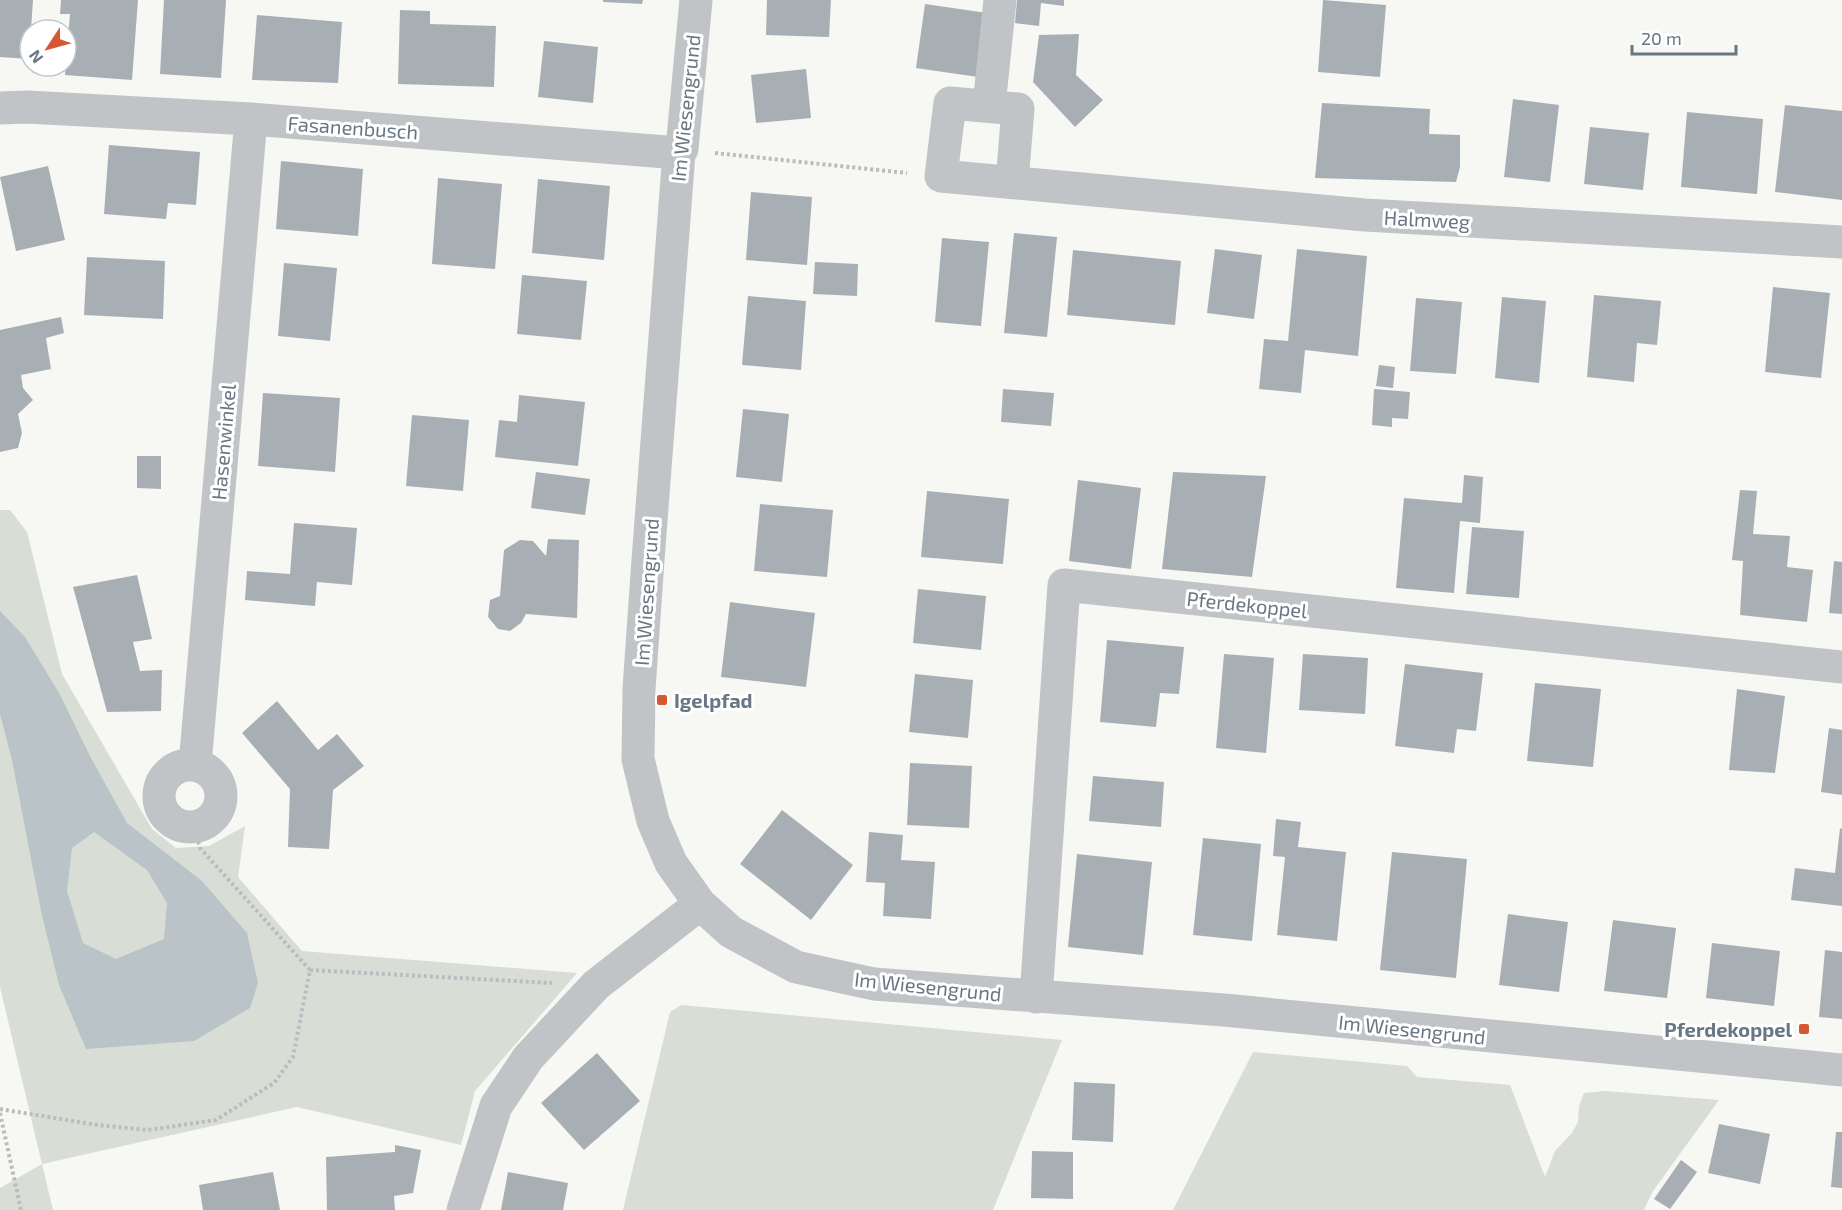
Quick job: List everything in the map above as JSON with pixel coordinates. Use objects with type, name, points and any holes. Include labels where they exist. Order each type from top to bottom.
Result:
[{"type":"street","name":"Im Wiesengrund","points":[[696,0],[680,151],[647,572],[639,689],[638,759],[653,821],[671,863],[699,904],[731,932],[796,967],[873,984],[1236,1011],[1842,1070]]},
{"type":"street","points":[[989,106],[1000,0]]},
{"type":"street","points":[[941,176],[950,103],[989,106],[1018,109],[1012,182]]},
{"type":"street","name":"Fasanenbusch","points":[[0,129],[13,107],[251,119],[680,151]]},
{"type":"street","name":"Hasenwinkel","points":[[195,765],[251,119]]},
{"type":"street","name":"Halmweg","points":[[941,176],[1365,215],[1842,242]]},
{"type":"street","name":"Pferdekoppel","points":[[1036,997],[1064,585],[1842,667]]},
{"type":"street","points":[[184,765],[205,768],[214,776],[220,786],[222,796],[220,806],[214,816],[204,824],[194,827],[182,826],[167,816],[159,796],[161,785],[166,777],[184,765]]},
{"type":"street","points":[[463,1210],[496,1106],[528,1058],[596,986],[699,904]]},
{"type":"path","points":[[680,151],[941,176]]},
{"type":"path","points":[[194,827],[200,848],[310,970],[596,986]]},
{"type":"path","points":[[21,1210],[0,1111],[148,1130],[216,1120],[274,1083],[293,1057],[310,970]]},
{"type":"shaded area","points":[[0,510],[10,510],[27,532],[62,674],[152,829],[176,848],[209,846],[245,826],[238,877],[302,951],[577,973],[475,1091],[461,1145],[297,1107],[42,1164],[0,987]]},
{"type":"shaded area","points":[[0,611],[25,637],[59,693],[127,823],[202,881],[247,933],[258,983],[250,1008],[194,1041],[86,1049],[59,985],[41,911],[12,760],[0,714]],"holes":[[[94,832],[147,870],[167,903],[164,939],[116,959],[83,943],[67,891],[72,848]]]},
{"type":"shaded area","points":[[681,1005],[1062,1040],[993,1210],[623,1210],[670,1012]]},
{"type":"shaded area","points":[[1253,1052],[1407,1066],[1417,1077],[1510,1085],[1545,1177],[1555,1151],[1572,1133],[1578,1122],[1579,1106],[1584,1093],[1605,1091],[1719,1100],[1653,1191],[1644,1210],[1173,1210]]},
{"type":"shaded area","points":[[42,1164],[53,1210],[0,1210],[0,1188]]},
{"type":"building","points":[[0,0],[33,0],[32,18],[18,18],[18,58],[0,57]]},
{"type":"building","points":[[61,0],[138,0],[132,80],[78,76],[78,18],[70,18],[70,14],[60,14]]},
{"type":"building","points":[[164,0],[226,0],[221,78],[160,74]]},
{"type":"building","points":[[603,0],[643,0],[642,4],[603,2]]},
{"type":"building","points":[[767,0],[831,0],[829,37],[766,35]]},
{"type":"building","points":[[1017,0],[1064,0],[1064,6],[1041,3],[1039,26],[1015,23]]},
{"type":"building","points":[[1323,0],[1386,5],[1380,77],[1318,72]]},
{"type":"building","points":[[925,4],[987,13],[978,77],[916,68]]},
{"type":"building","points":[[400,10],[430,11],[430,24],[496,26],[494,87],[398,84]]},
{"type":"building","points":[[257,15],[342,22],[338,83],[252,80]]},
{"type":"building","points":[[1079,34],[1076,75],[1103,100],[1075,127],[1033,82],[1039,35]]},
{"type":"building","points":[[544,41],[598,47],[593,103],[538,97]]},
{"type":"building","points":[[806,69],[811,118],[756,123],[751,75]]},
{"type":"building","points":[[1513,99],[1559,105],[1550,182],[1504,177]]},
{"type":"building","points":[[1322,103],[1430,109],[1429,134],[1460,135],[1460,167],[1456,182],[1315,178]]},
{"type":"building","points":[[1785,105],[1842,111],[1842,200],[1775,192]]},
{"type":"building","points":[[1687,112],[1763,119],[1757,194],[1681,187]]},
{"type":"building","points":[[1590,127],[1649,133],[1643,190],[1584,184]]},
{"type":"building","points":[[109,145],[200,152],[196,205],[168,203],[166,219],[104,214]]},
{"type":"building","points":[[281,161],[363,169],[358,236],[276,229]]},
{"type":"building","points":[[48,166],[65,240],[16,251],[0,177]]},
{"type":"building","points":[[438,178],[502,184],[495,269],[432,264]]},
{"type":"building","points":[[538,179],[610,186],[604,260],[532,253]]},
{"type":"building","points":[[751,192],[812,197],[807,265],[746,260]]},
{"type":"building","points":[[1014,233],[1057,237],[1047,337],[1004,333]]},
{"type":"building","points":[[942,238],[989,242],[981,326],[935,322]]},
{"type":"building","points":[[1215,249],[1262,255],[1254,319],[1207,313]]},
{"type":"building","points":[[1297,249],[1367,256],[1358,356],[1305,350],[1301,393],[1259,389],[1264,339],[1288,341]]},
{"type":"building","points":[[1073,250],[1181,261],[1175,325],[1067,315]]},
{"type":"building","points":[[87,257],[165,261],[163,319],[84,315]]},
{"type":"building","points":[[815,262],[858,264],[857,296],[813,294]]},
{"type":"building","points":[[284,263],[337,268],[330,341],[278,336]]},
{"type":"building","points":[[522,275],[587,281],[581,340],[517,334]]},
{"type":"building","points":[[1773,287],[1830,293],[1821,378],[1765,372]]},
{"type":"building","points":[[1594,295],[1661,301],[1657,345],[1637,343],[1634,382],[1587,377]]},
{"type":"building","points":[[748,296],[806,301],[801,370],[742,365]]},
{"type":"building","points":[[1502,297],[1546,301],[1539,383],[1495,378]]},
{"type":"building","points":[[1416,298],[1462,302],[1456,374],[1410,371]]},
{"type":"building","points":[[61,317],[64,333],[46,338],[51,369],[21,375],[23,388],[33,400],[18,414],[22,433],[18,448],[0,452],[0,330]]},
{"type":"building","points":[[1379,365],[1395,367],[1393,388],[1376,386]]},
{"type":"building","points":[[1003,389],[1054,393],[1051,426],[1001,422]]},
{"type":"building","points":[[1374,389],[1410,392],[1408,419],[1392,418],[1392,427],[1372,425]]},
{"type":"building","points":[[263,393],[340,398],[335,472],[258,466]]},
{"type":"building","points":[[519,395],[585,402],[578,466],[495,457],[499,420],[517,422]]},
{"type":"building","points":[[743,409],[789,414],[782,482],[736,477]]},
{"type":"building","points":[[412,415],[469,420],[463,491],[406,486]]},
{"type":"building","points":[[137,456],[161,456],[161,489],[137,488]]},
{"type":"building","points":[[536,472],[590,479],[585,515],[531,508]]},
{"type":"building","points":[[1173,472],[1266,476],[1252,577],[1162,569]]},
{"type":"building","points":[[1464,475],[1483,477],[1480,523],[1460,521],[1454,593],[1396,588],[1404,498],[1462,503]]},
{"type":"building","points":[[1078,480],[1141,488],[1131,569],[1069,561]]},
{"type":"building","points":[[1740,490],[1757,491],[1753,534],[1790,536],[1787,567],[1813,570],[1807,622],[1740,615],[1743,561],[1732,560]]},
{"type":"building","points":[[927,491],[1009,499],[1003,564],[921,557]]},
{"type":"building","points":[[760,504],[833,510],[827,577],[754,571]]},
{"type":"building","points":[[294,523],[357,528],[352,585],[317,582],[315,606],[245,600],[247,571],[290,574]]},
{"type":"building","points":[[1472,527],[1524,531],[1519,598],[1466,594]]},
{"type":"building","points":[[548,539],[579,540],[577,618],[526,614],[521,623],[510,631],[498,629],[488,617],[490,600],[500,596],[504,550],[520,540],[533,541],[546,556]]},
{"type":"building","points":[[1834,561],[1842,562],[1842,614],[1829,613]]},
{"type":"building","points":[[137,575],[152,639],[133,642],[140,671],[162,670],[161,711],[107,712],[73,587]]},
{"type":"building","points":[[918,589],[986,596],[981,650],[913,643]]},
{"type":"building","points":[[730,602],[815,613],[806,687],[721,677]]},
{"type":"building","points":[[1107,640],[1184,647],[1179,694],[1160,693],[1156,727],[1100,722]]},
{"type":"building","points":[[1224,654],[1274,658],[1266,753],[1216,748]]},
{"type":"building","points":[[1303,654],[1368,658],[1365,714],[1299,710]]},
{"type":"building","points":[[1405,664],[1483,673],[1476,731],[1457,729],[1454,753],[1395,746]]},
{"type":"building","points":[[915,674],[973,680],[968,738],[909,732]]},
{"type":"building","points":[[1535,683],[1601,689],[1593,767],[1527,761]]},
{"type":"building","points":[[1737,689],[1785,696],[1775,773],[1729,770]]},
{"type":"building","points":[[277,701],[318,750],[337,734],[364,766],[333,790],[329,849],[288,847],[290,789],[242,733]]},
{"type":"building","points":[[1829,728],[1842,730],[1842,795],[1821,792]]},
{"type":"building","points":[[910,763],[972,766],[969,828],[907,825]]},
{"type":"building","points":[[1093,776],[1164,782],[1161,827],[1089,821]]},
{"type":"building","points":[[782,810],[853,865],[811,920],[740,864]]},
{"type":"building","points":[[1276,819],[1301,822],[1298,847],[1346,852],[1337,941],[1277,935],[1285,857],[1273,856]]},
{"type":"building","points":[[1840,828],[1842,829],[1842,906],[1791,900],[1795,868],[1835,873]]},
{"type":"building","points":[[869,832],[903,835],[901,860],[935,862],[931,919],[883,916],[885,883],[866,882]]},
{"type":"building","points":[[1203,838],[1261,844],[1252,941],[1193,935]]},
{"type":"building","points":[[1392,852],[1467,859],[1456,978],[1380,970]]},
{"type":"building","points":[[1077,854],[1152,862],[1143,955],[1068,947]]},
{"type":"building","points":[[1508,914],[1568,922],[1559,992],[1499,985]]},
{"type":"building","points":[[1613,920],[1676,928],[1667,998],[1604,991]]},
{"type":"building","points":[[1712,943],[1780,951],[1774,1006],[1706,998]]},
{"type":"building","points":[[1825,950],[1842,952],[1842,1019],[1819,1017]]},
{"type":"building","points":[[597,1053],[640,1101],[584,1150],[541,1103]]},
{"type":"building","points":[[1074,1082],[1115,1084],[1113,1142],[1072,1140]]},
{"type":"building","points":[[1719,1124],[1770,1134],[1760,1184],[1708,1173]]},
{"type":"building","points":[[1836,1132],[1842,1132],[1842,1188],[1831,1187]]},
{"type":"building","points":[[395,1145],[421,1150],[413,1193],[394,1196],[395,1210],[327,1210],[326,1157],[395,1152]]},
{"type":"building","points":[[1032,1151],[1073,1152],[1073,1199],[1031,1198]]},
{"type":"building","points":[[1681,1160],[1697,1172],[1670,1209],[1654,1199]]},
{"type":"building","points":[[273,1172],[280,1210],[203,1210],[199,1185]]},
{"type":"building","points":[[508,1172],[568,1183],[563,1210],[501,1210]]},
{"type":"place","name":"Igelpfad","points":[[662,700]]},
{"type":"place","name":"Pferdekoppel","points":[[1804,1029]]}]
